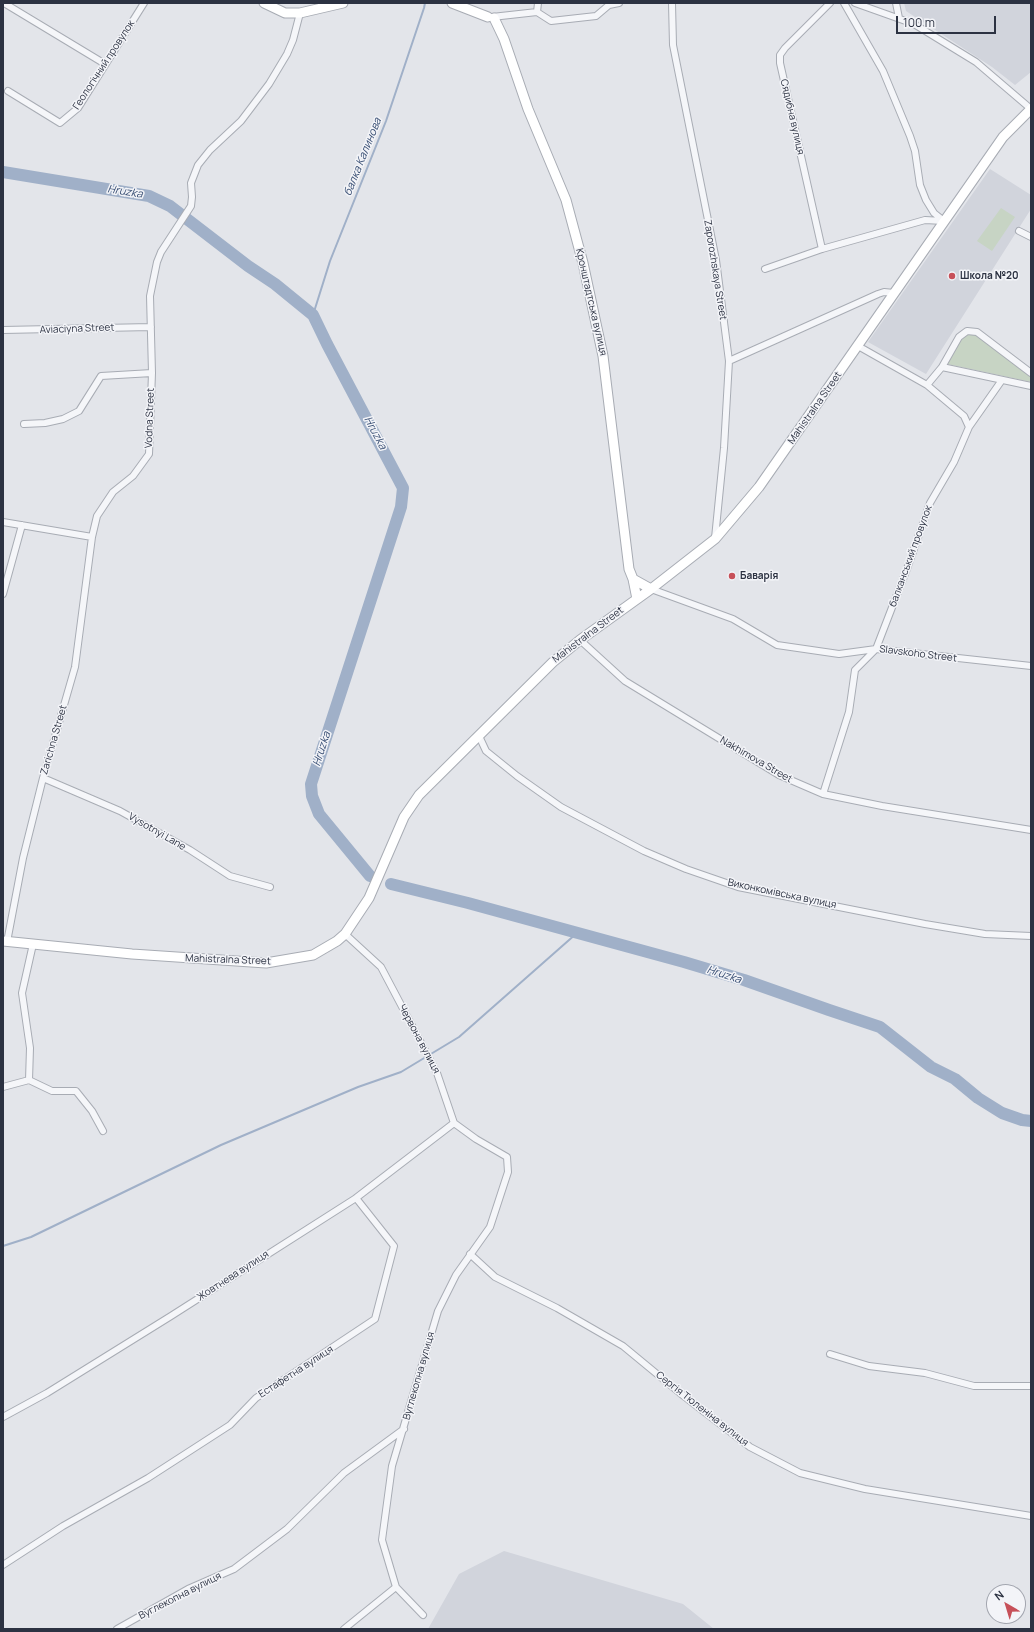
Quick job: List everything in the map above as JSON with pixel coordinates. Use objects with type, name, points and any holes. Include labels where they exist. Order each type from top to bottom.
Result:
[{"type":"main road","points":[[264,3],[285,13],[300,13],[343,3]]},
{"type":"main road","points":[[452,3],[491,17]]},
{"type":"main road","name":"Кронштадтська вулиця","points":[[491,17],[504,39],[528,109],[566,200],[583,263],[603,356],[629,569],[633,579],[637,599]]},
{"type":"main road","name":"Mahistralna Street","points":[[5,942],[132,954],[266,963],[313,956],[345,934],[369,898],[404,817],[419,795],[552,662],[651,589],[715,539],[759,487],[1003,137],[1031,109]]},
{"type":"main road","points":[[633,579],[651,589]]},
{"type":"street","points":[[4,3],[105,64]]},
{"type":"street","name":"Геологічний провулок","points":[[8,90],[60,123],[78,108],[144,3]]},
{"type":"street","points":[[537,12],[538,3]]},
{"type":"street","points":[[491,17],[537,12],[551,21],[596,16],[609,5],[619,3]]},
{"type":"street","name":"Zaporozhskaya Street","points":[[672,3],[673,45],[716,260],[729,361],[724,448],[715,539]]},
{"type":"street","name":"Сядибна вулиця","points":[[822,249],[780,62],[780,55],[784,48],[830,3]]},
{"type":"street","points":[[844,3],[883,71],[915,151],[920,185],[926,200],[934,213],[944,221]]},
{"type":"street","points":[[855,3],[914,24],[976,62],[1031,109]]},
{"type":"street","points":[[896,3],[899,18]]},
{"type":"street","name":"Vodna Street","points":[[92,536],[98,516],[113,492],[133,476],[149,454],[152,373],[150,296],[156,262],[191,206],[191,183],[198,164],[210,150],[241,121],[269,84],[287,54],[293,40],[300,13]]},
{"type":"street","points":[[765,269],[822,249],[925,220],[944,221]]},
{"type":"street","points":[[1019,231],[1031,237]]},
{"type":"street","points":[[729,361],[878,294],[884,292],[894,293]]},
{"type":"street","name":"Aviaciyna Street","points":[[3,330],[151,326]]},
{"type":"street","points":[[927,385],[942,367],[959,337],[967,331],[977,332],[1031,373]]},
{"type":"street","points":[[858,346],[927,385],[964,416],[969,427]]},
{"type":"street","points":[[942,367],[1031,386]]},
{"type":"street","points":[[24,424],[51,422],[63,419],[79,411],[101,376],[152,373]]},
{"type":"street","name":"балканський провулок","points":[[823,794],[849,712],[855,670],[876,649],[908,566],[930,503],[954,462],[969,427],[1002,380]]},
{"type":"street","points":[[3,522],[92,536]]},
{"type":"street","points":[[3,594],[22,525]]},
{"type":"street","name":"Zarichna Street","points":[[5,942],[23,858],[43,778],[75,667],[92,536]]},
{"type":"street","name":"Slavskoho Street","points":[[651,589],[733,619],[777,645],[839,654],[876,649],[1031,666]]},
{"type":"street","name":"Nakhimova Street","points":[[580,640],[625,681],[779,775],[823,794],[882,806],[1031,830]]},
{"type":"street","name":"Виконкомівська вулиця","points":[[479,736],[486,751],[517,776],[561,807],[644,851],[686,869],[738,887],[925,924],[985,934],[1031,936]]},
{"type":"street","name":"Vysotnyi Lane","points":[[43,778],[120,810],[190,850],[230,876],[270,887]]},
{"type":"street","name":"Червона вулиця","points":[[345,934],[381,967],[437,1073],[454,1122]]},
{"type":"street","points":[[29,1080],[30,1048],[22,993],[33,944]]},
{"type":"street","points":[[3,1087],[29,1080],[52,1090],[76,1091],[92,1111],[103,1131]]},
{"type":"street","name":"Вуглекопна вулиця","points":[[117,1629],[188,1589],[234,1569],[287,1529],[344,1473],[404,1429],[438,1311],[456,1275],[490,1227],[508,1172],[507,1157],[476,1139],[454,1122]]},
{"type":"street","name":"Жовтнева вулиця","points":[[3,1417],[47,1393],[356,1198],[454,1122]]},
{"type":"street","name":"Естафетна вулиця","points":[[3,1566],[63,1526],[148,1478],[230,1425],[256,1398],[375,1319],[394,1246],[356,1198]]},
{"type":"street","name":"Сергія Тюленіна вулиця","points":[[470,1254],[495,1277],[557,1308],[623,1346],[680,1394],[750,1447],[800,1473],[865,1489],[1031,1516]]},
{"type":"street","points":[[830,1354],[869,1366],[925,1373],[974,1386],[1031,1386]]},
{"type":"street","points":[[404,1429],[392,1466],[382,1540],[396,1587],[423,1615]]},
{"type":"street","points":[[344,1629],[396,1587]]},
{"type":"shaded area","points":[[904,3],[1031,3],[1031,72],[1015,85],[992,67],[906,11]]},
{"type":"shaded area","name":"Школа №20","points":[[990,169],[1031,195],[1031,209],[926,374],[868,342]]},
{"type":"shaded area","points":[[504,1551],[683,1604],[714,1629],[428,1629],[459,1574]]},
{"type":"green space","points":[[1001,208],[1015,217],[992,251],[977,241]]},
{"type":"green space","points":[[975,334],[1030,375],[1031,382],[947,364],[960,341],[967,335]]},
{"type":"waterway","name":"балка Калинова","points":[[313,315],[330,261],[386,121],[425,3]]},
{"type":"waterway","name":"Hruzka","points":[[3,172],[149,196],[170,206],[248,266],[275,284],[313,315],[403,488],[401,507],[311,784],[312,796],[319,814],[370,876]]},
{"type":"waterway","name":"Hruzka","points":[[391,884],[468,903],[684,962],[744,980],[880,1027],[931,1067],[955,1079],[978,1098],[1002,1113],[1022,1120],[1031,1121]]},
{"type":"waterway","points":[[3,1246],[31,1237],[221,1145],[358,1087],[401,1072],[459,1037],[577,933]]},
{"type":"place","name":"Школа №20","points":[[952,276]]},
{"type":"place","name":"Баварія","points":[[732,576]]}]
